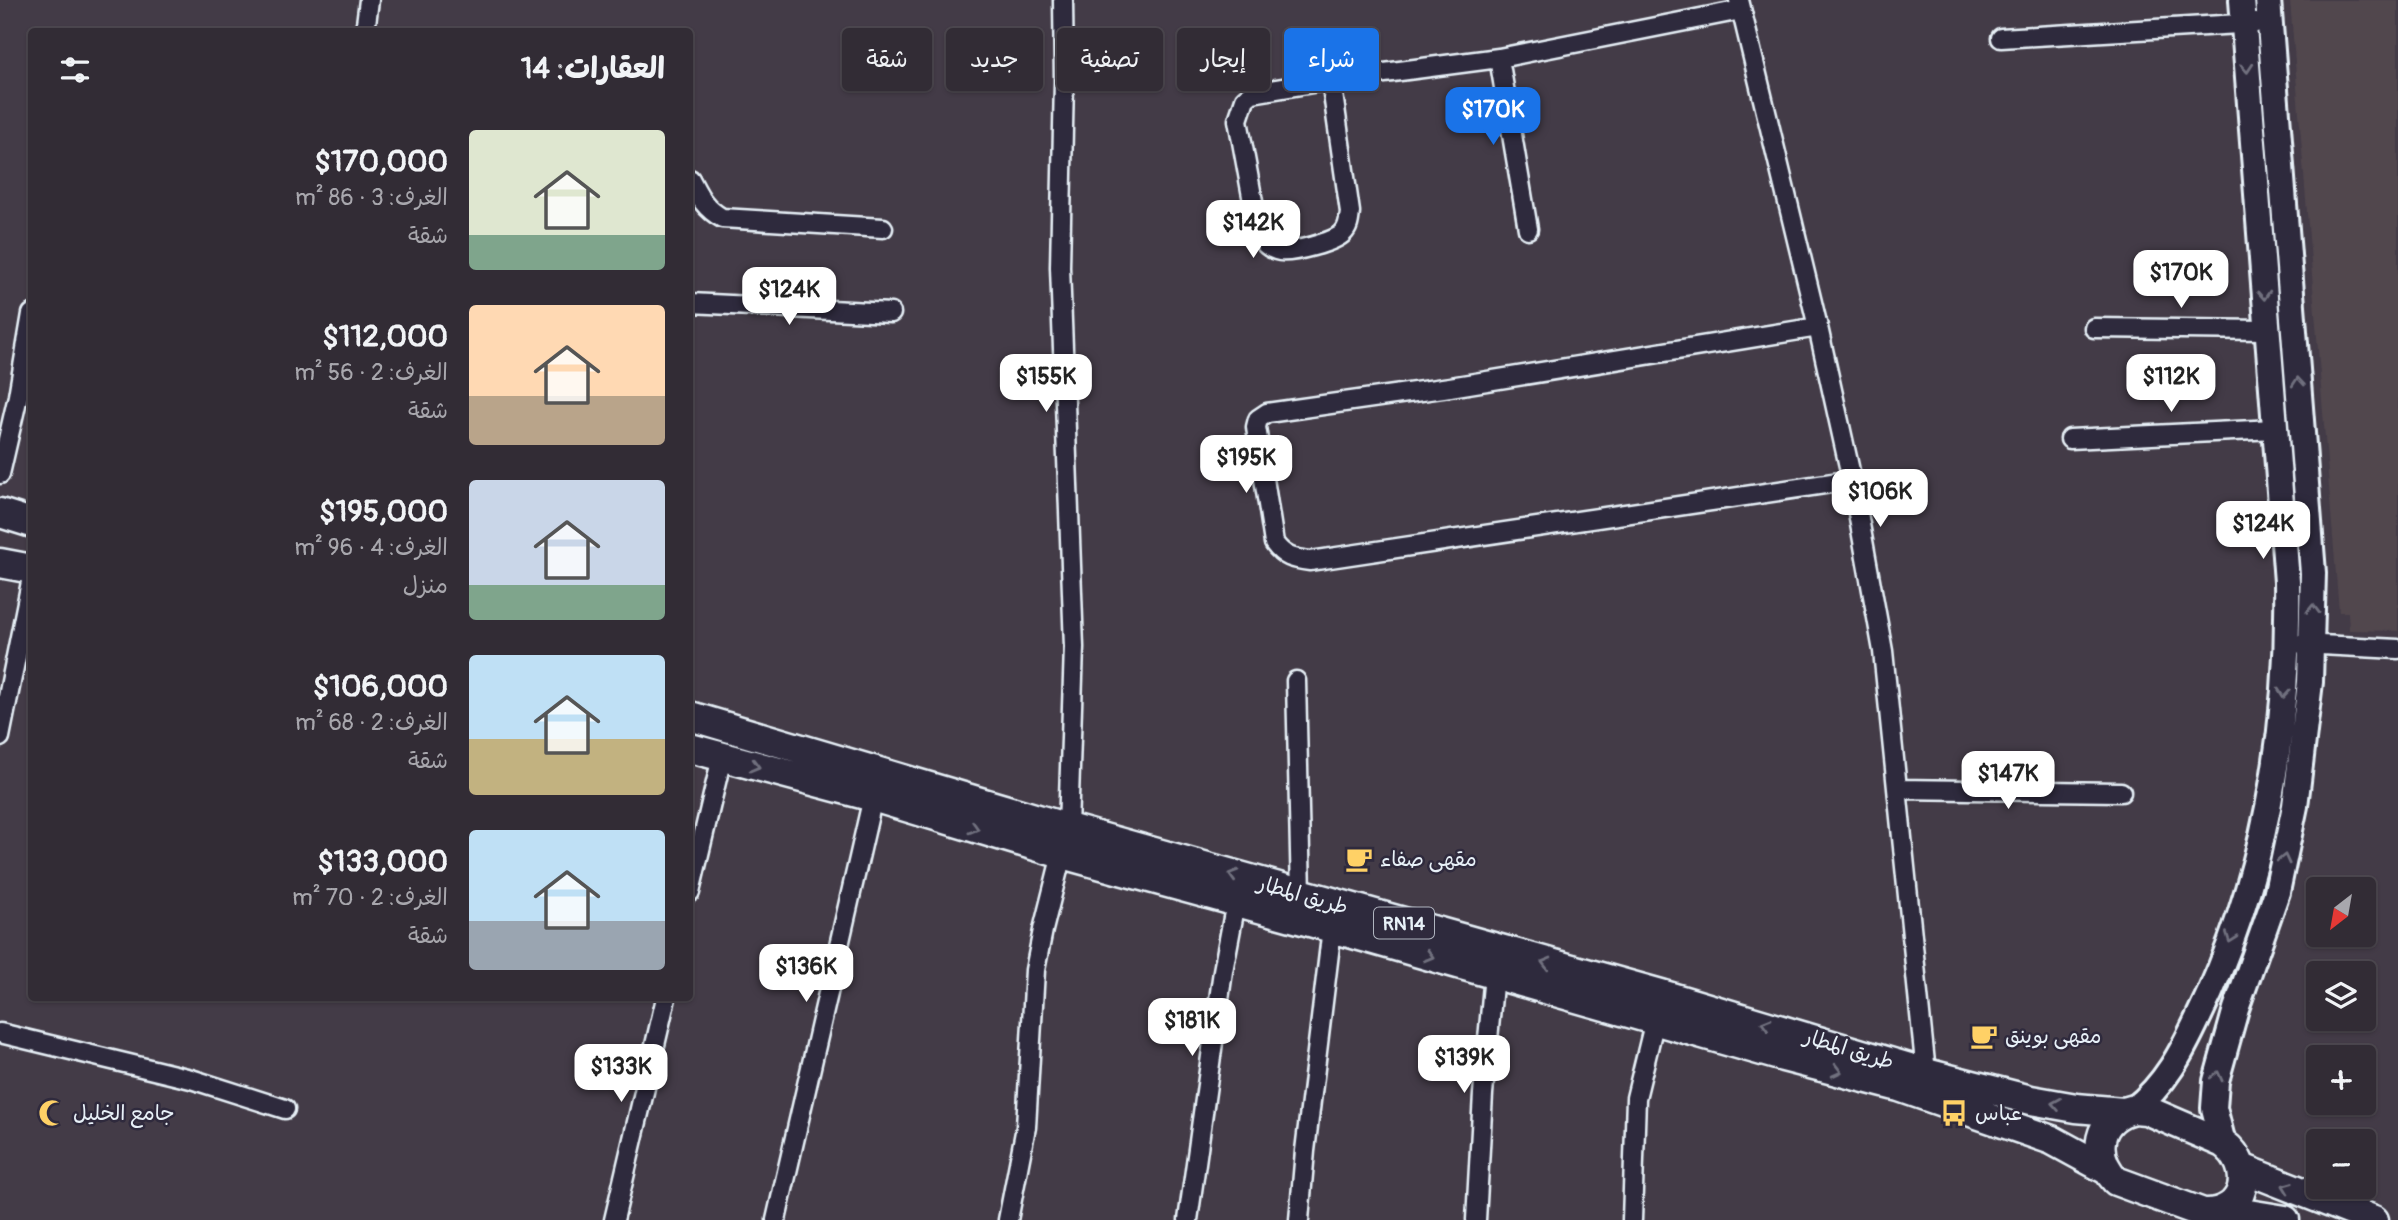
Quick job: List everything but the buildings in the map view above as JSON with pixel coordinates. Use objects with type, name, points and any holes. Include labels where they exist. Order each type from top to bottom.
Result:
[{"type":"main road","points":[[0,513],[28,522]]},
{"type":"main road","points":[[0,563],[28,568]]},
{"type":"main road","name":"طريق المطار","points":[[693,717],[1065,841],[1236,902],[1783,1057],[1899,1087],[2052,1140],[2106,1170]]},
{"type":"main road","name":"طريق المطار","points":[[693,749],[873,797],[1301,894],[1755,1021],[1926,1073],[2054,1104],[2129,1110]]},
{"type":"main road","points":[[2106,1170],[2101,1158],[2100,1144],[2104,1131],[2112,1119],[2129,1110]]},
{"type":"main road","name":"RN14","points":[[2129,1110],[2146,1110],[2222,1143],[2239,1158],[2242,1168],[2374,1220]]},
{"type":"main road","points":[[2242,1168],[2243,1181],[2234,1204],[2242,1215]]},
{"type":"main road","name":"RN14","points":[[2106,1170],[2116,1181],[2203,1213],[2285,1220]]},
{"type":"street","points":[[366,28],[369,0]]},
{"type":"street","points":[[1008,1220],[1026,1128],[1035,970],[1065,841],[1074,647],[1059,267],[1064,81],[1063,0]]},
{"type":"street","points":[[1379,74],[1499,58],[1740,5],[1852,480],[1883,651],[1926,1073]]},
{"type":"street","points":[[2001,38],[2269,11],[2313,573],[2312,645],[2302,749],[2286,854],[2268,920],[2236,1009],[2216,1081],[2214,1108],[2222,1143]]},
{"type":"street","points":[[2129,1110],[2158,1087],[2176,1062],[2214,984],[2259,853],[2283,706],[2287,582],[2243,12]]},
{"type":"street","points":[[1499,58],[1528,229]]},
{"type":"street","points":[[1331,80],[1350,212],[1349,223],[1340,236],[1330,241],[1283,252],[1264,244],[1259,234],[1238,120],[1241,108],[1245,99],[1260,90],[1331,80]]},
{"type":"street","points":[[693,184],[705,205],[722,218],[883,228]]},
{"type":"street","points":[[693,303],[891,313]]},
{"type":"street","points":[[1818,327],[1267,414],[1258,419],[1255,427],[1274,543],[1292,559],[1310,561],[1852,480]]},
{"type":"street","points":[[2094,328],[2267,330]]},
{"type":"street","points":[[0,474],[28,337]]},
{"type":"street","points":[[2070,439],[2275,429]]},
{"type":"street","points":[[0,737],[28,597]]},
{"type":"street","points":[[2287,644],[2398,649]]},
{"type":"street","points":[[1296,681],[1301,894]]},
{"type":"street","points":[[693,879],[722,757]]},
{"type":"street","points":[[1896,789],[2120,792]]},
{"type":"street","points":[[776,1220],[873,797]]},
{"type":"street","points":[[1188,1220],[1223,971],[1236,902]]},
{"type":"street","points":[[1299,1220],[1332,928]]},
{"type":"street","points":[[1475,1220],[1493,974]]},
{"type":"street","points":[[614,1220],[665,1001]]},
{"type":"street","points":[[1632,1220],[1636,1098],[1655,1020]]},
{"type":"street","points":[[0,1033],[191,1079],[285,1109]]},
{"type":"shaded area","points":[[2290,0],[2398,0],[2398,631],[2349,630],[2348,612],[2339,612]]},
{"type":"place","name":"مقهى صفاء","points":[[1359,859]]},
{"type":"place","name":"مقهى بوينق","points":[[1984,1036]]},
{"type":"place","name":"جامع الخليل","points":[[52,1113]]},
{"type":"place","name":"عباس","points":[[1954,1113]]}]
